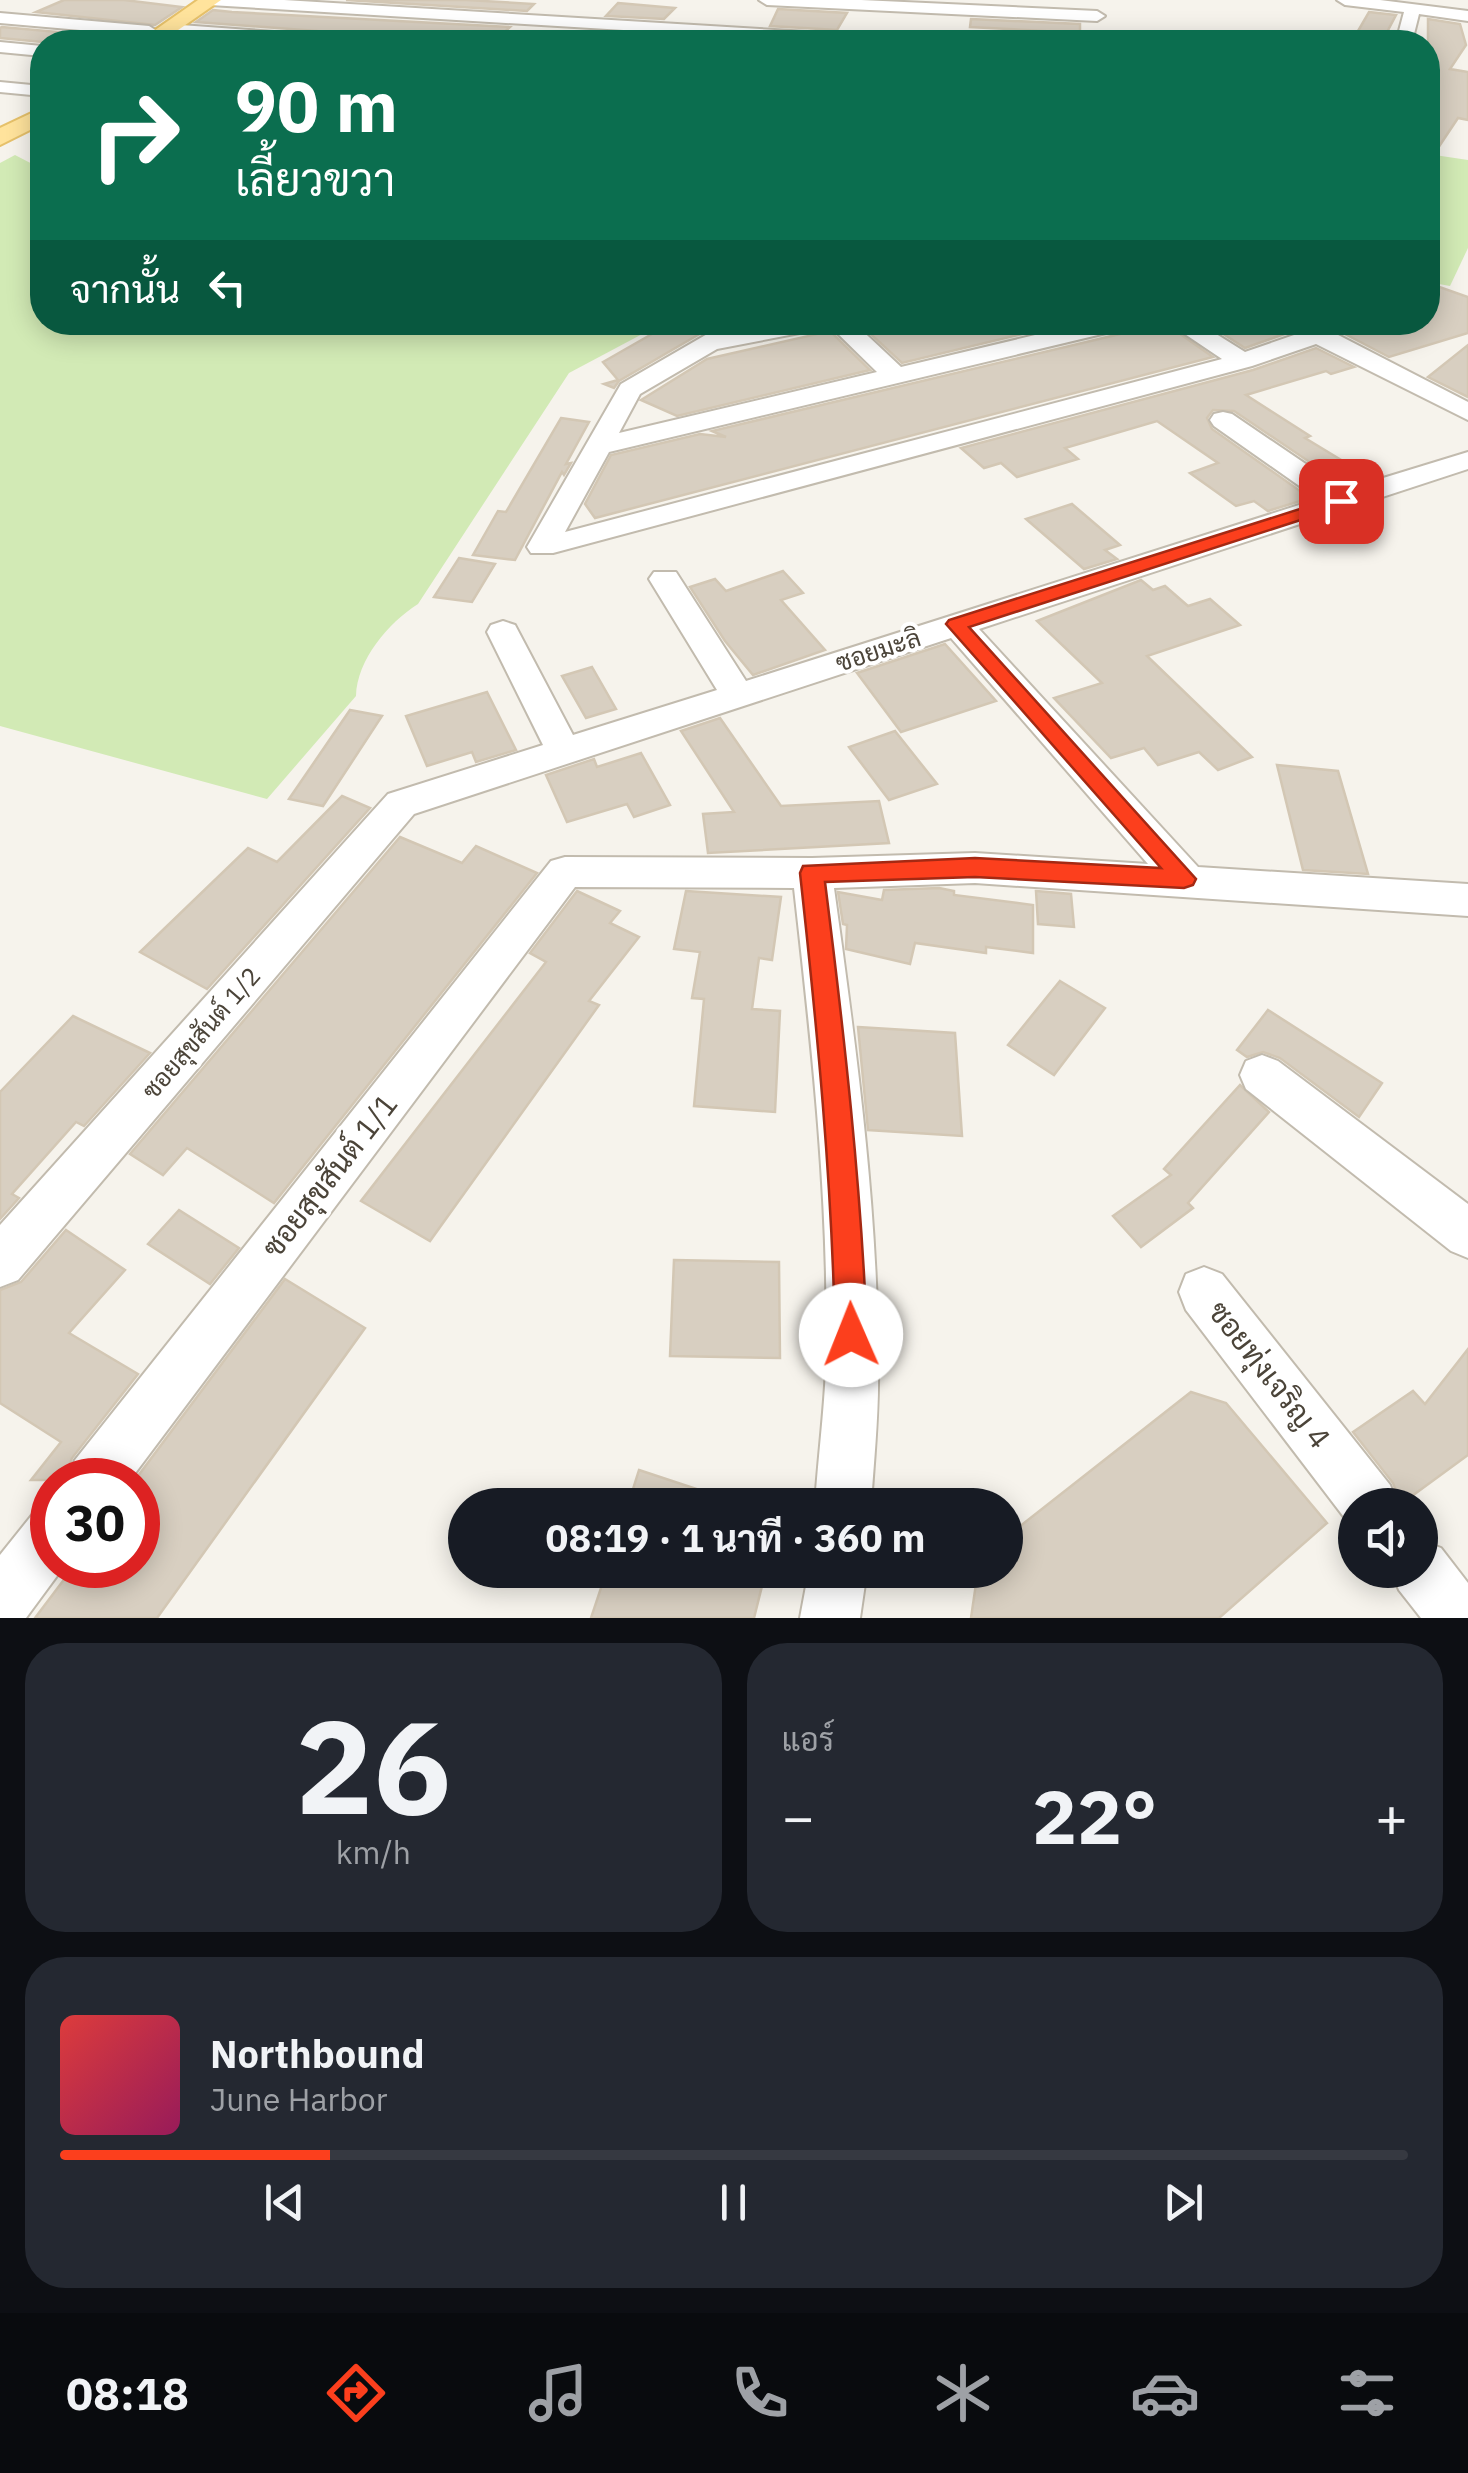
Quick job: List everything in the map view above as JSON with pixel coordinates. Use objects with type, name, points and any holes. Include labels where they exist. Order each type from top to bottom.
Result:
[{"type":"main road","points":[[157,30],[196,0]]},
{"type":"main road","points":[[159,30],[210,0]]},
{"type":"main road","points":[[0,126],[30,110]]},
{"type":"main road","points":[[0,138],[30,122]]},
{"type":"street","points":[[210,0],[696,30]]},
{"type":"street","points":[[766,0],[1092,22],[1111,1]]},
{"type":"street","points":[[1345,0],[1468,16]]},
{"type":"street","points":[[1407,30],[1413,8]]},
{"type":"street","points":[[0,18],[99,30]]},
{"type":"street","points":[[0,47],[30,51]]},
{"type":"street","points":[[0,87],[30,90]]},
{"type":"street","points":[[724,335],[630,389],[542,546],[1244,361],[1293,335]]},
{"type":"street","points":[[703,348],[764,335]]},
{"type":"street","points":[[853,335],[896,376]]},
{"type":"street","points":[[598,446],[1068,335]]},
{"type":"street","points":[[1201,335],[1244,361]]},
{"type":"street","points":[[1320,335],[1468,412]]},
{"type":"street","points":[[1222,420],[1341,501]]},
{"type":"street","name":"ซอยมะลิ","points":[[401,804],[1468,460]]},
{"type":"street","points":[[665,579],[738,696]]},
{"type":"street","points":[[956,624],[1184,879]]},
{"type":"street","points":[[503,632],[564,752]]},
{"type":"street","name":"ซอยสุขสันต์ 1/2","points":[[0,1262],[401,804]]},
{"type":"street","points":[[844,1488],[852,1368],[848,1234],[834,1061],[812,873],[975,868],[1468,900]]},
{"type":"street","name":"ซอยสุขสันต์ 1/1","points":[[112,1458],[565,872],[812,873]]},
{"type":"street","points":[[1262,1075],[1468,1234]]},
{"type":"street","name":"ซอยทุ่งเจริญ 4","points":[[1204,1292],[1357,1488]]},
{"type":"street","points":[[0,1603],[30,1564]]},
{"type":"street","points":[[830,1618],[835,1588]]},
{"type":"street","points":[[1434,1588],[1458,1618]]},
{"type":"green space","points":[[15,155],[30,163],[30,335],[640,335],[569,373],[418,604],[396,621],[368,656],[356,696],[267,799],[0,726],[0,163]]},
{"type":"green space","points":[[1440,156],[1468,160],[1468,248],[1450,286],[1440,284]]},
{"type":"building","points":[[64,0],[124,0],[182,7],[155,25],[36,12]]},
{"type":"building","points":[[346,0],[467,0],[534,4],[527,11]]},
{"type":"building","points":[[618,3],[675,8],[664,19],[606,16]]},
{"type":"building","points":[[778,9],[847,13],[837,30],[770,26]]},
{"type":"building","points":[[213,10],[510,27],[303,30],[196,22]]},
{"type":"building","points":[[1369,12],[1396,15],[1388,30],[1359,30]]},
{"type":"building","points":[[971,19],[1080,24],[1080,30],[1025,30],[970,27]]},
{"type":"building","points":[[1428,19],[1460,24],[1466,45],[1450,69],[1468,72],[1468,120],[1458,118],[1440,145],[1440,30],[1428,30]]},
{"type":"building","points":[[2,27],[36,30],[30,30],[30,41],[0,38]]},
{"type":"building","points":[[1440,287],[1468,297],[1468,333],[1389,357],[1347,335],[1440,335]]},
{"type":"building","points":[[650,335],[698,335],[619,381],[614,388],[604,384],[618,380],[603,362]]},
{"type":"building","points":[[812,335],[834,335],[870,370],[677,416],[641,400],[707,359]]},
{"type":"building","points":[[872,335],[1018,335],[902,363]]},
{"type":"building","points":[[1116,335],[1182,335],[1213,357],[595,518],[585,504],[611,455],[700,434],[726,437],[712,431]]},
{"type":"building","points":[[1225,335],[1282,335],[1245,348]]},
{"type":"building","points":[[1468,345],[1468,397],[1428,377]]},
{"type":"building","points":[[1316,348],[1354,367],[1331,374],[1326,371],[1246,395],[1310,436],[1305,438],[1371,478],[1345,486],[1234,411],[1213,410],[1207,418],[1212,429],[1310,498],[1268,511],[1254,501],[1236,506],[1190,473],[1218,463],[1157,421],[1065,448],[1078,459],[1017,477],[1001,463],[984,468],[961,448],[1253,370]]},
{"type":"building","points":[[561,418],[589,422],[566,464],[571,463],[564,475],[562,472],[515,560],[473,555],[498,511],[506,512]]},
{"type":"building","points":[[1072,504],[1120,545],[1105,550],[1117,559],[1084,569],[1026,519]]},
{"type":"building","points":[[459,558],[495,564],[472,602],[434,597]]},
{"type":"building","points":[[783,571],[803,593],[781,600],[825,650],[753,675],[690,587],[715,579],[726,591]]},
{"type":"building","points":[[1141,580],[1153,590],[1165,586],[1188,606],[1210,599],[1240,625],[1147,656],[1252,757],[1218,770],[1199,752],[1158,765],[1144,748],[1111,758],[1054,698],[1102,683],[1037,621]]},
{"type":"building","points":[[945,644],[996,701],[901,732],[857,673]]},
{"type":"building","points":[[592,667],[616,709],[586,718],[562,676]]},
{"type":"building","points":[[487,692],[516,750],[476,762],[472,752],[427,766],[406,716]]},
{"type":"building","points":[[350,710],[382,716],[323,806],[289,799]]},
{"type":"building","points":[[720,718],[781,806],[879,801],[889,843],[708,853],[703,814],[734,812],[681,731]]},
{"type":"building","points":[[895,731],[937,784],[889,800],[849,747]]},
{"type":"building","points":[[641,753],[670,805],[634,817],[627,804],[567,822],[546,775],[594,759],[597,767]]},
{"type":"building","points":[[1277,765],[1338,771],[1368,874],[1303,870]]},
{"type":"building","points":[[342,796],[370,808],[207,989],[140,952],[248,848],[277,862]]},
{"type":"building","points":[[400,837],[462,863],[476,846],[537,873],[274,1203],[187,1148],[163,1175],[130,1154]]},
{"type":"building","points":[[884,890],[954,891],[954,895],[1033,905],[1033,953],[986,947],[986,953],[915,943],[910,964],[846,949],[847,925],[843,924],[838,892],[882,900]]},
{"type":"building","points":[[577,891],[620,911],[610,923],[639,937],[589,1001],[599,1005],[430,1241],[361,1201],[546,962],[530,953]]},
{"type":"building","points":[[686,891],[781,897],[772,960],[759,958],[752,1009],[780,1011],[775,1112],[694,1106],[704,999],[692,998],[700,952],[674,949]]},
{"type":"building","points":[[1036,891],[1071,894],[1074,927],[1038,924]]},
{"type":"building","points":[[1060,981],[1105,1008],[1054,1075],[1008,1045]]},
{"type":"building","points":[[1268,1010],[1382,1083],[1359,1117],[1280,1058],[1263,1052],[1247,1057],[1237,1050]]},
{"type":"building","points":[[73,1016],[150,1053],[84,1126],[76,1122],[12,1194],[19,1198],[0,1219],[0,1092]]},
{"type":"building","points":[[858,1027],[955,1033],[962,1136],[868,1130]]},
{"type":"building","points":[[1240,1085],[1269,1112],[1188,1203],[1193,1208],[1141,1247],[1113,1216],[1171,1175],[1164,1169]]},
{"type":"building","points":[[179,1210],[239,1248],[210,1284],[148,1244]]},
{"type":"building","points":[[66,1230],[125,1270],[69,1333],[138,1374],[72,1458],[48,1458],[61,1442],[0,1403],[0,1290],[21,1282]]},
{"type":"building","points":[[674,1260],[779,1262],[780,1358],[670,1356]]},
{"type":"building","points":[[285,1279],[365,1328],[157,1618],[35,1618],[58,1588],[160,1588],[160,1458],[151,1458]]},
{"type":"building","points":[[1468,1349],[1468,1455],[1423,1488],[1395,1488],[1353,1432],[1413,1391],[1425,1404]]},
{"type":"building","points":[[1191,1392],[1226,1403],[1327,1523],[1219,1618],[971,1618],[975,1588],[1023,1588],[1023,1524]]},
{"type":"building","points":[[639,1470],[694,1488],[633,1488]]},
{"type":"building","points":[[601,1588],[762,1588],[754,1618],[591,1618]]},
{"type":"route","points":[[851,1335],[848,1234],[834,1061],[812,873],[975,868],[1184,879],[956,624],[1341,501]]}]
